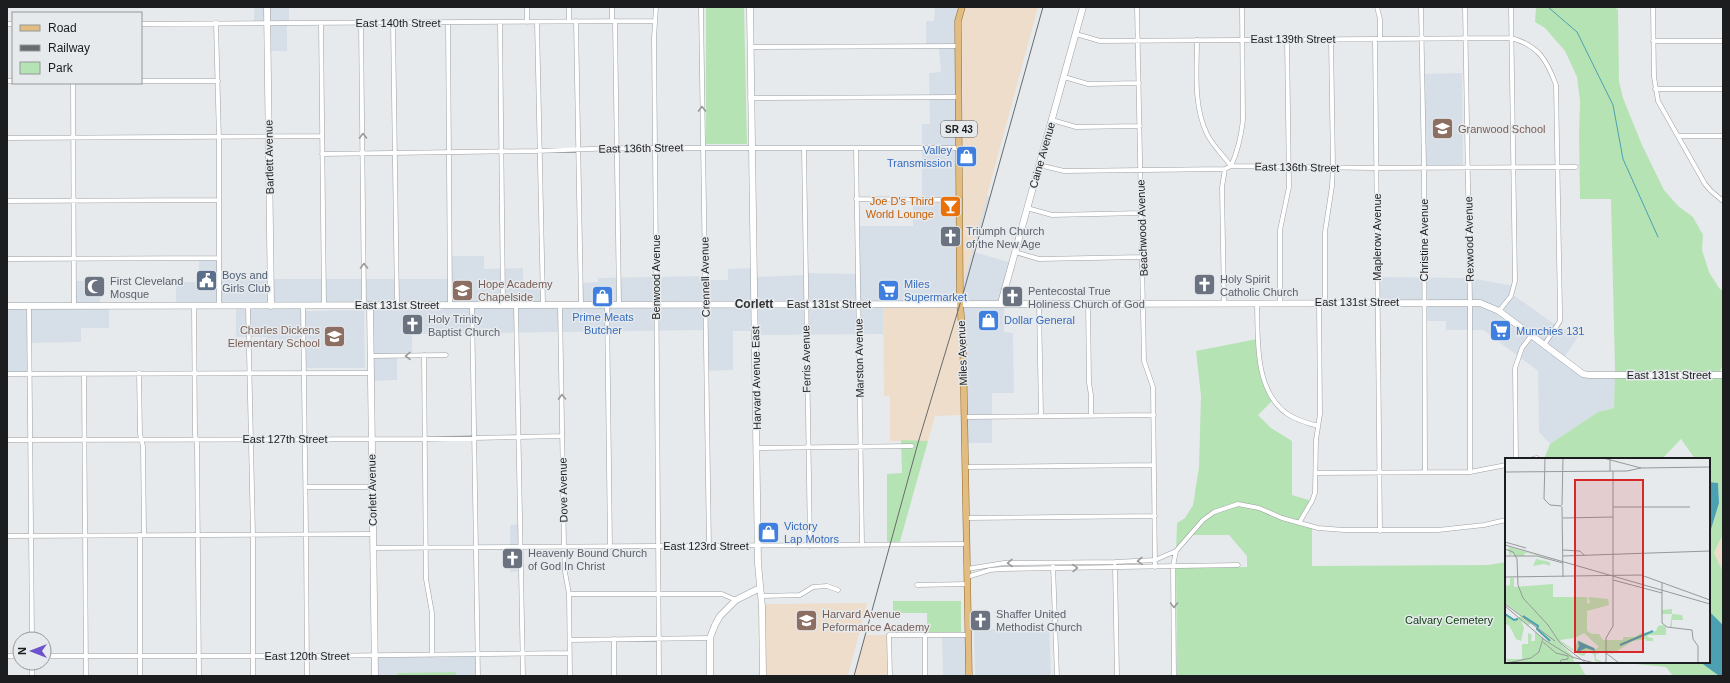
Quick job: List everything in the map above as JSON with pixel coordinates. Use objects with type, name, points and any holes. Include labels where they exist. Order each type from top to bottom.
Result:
[{"type":"main road","name":"Miles Avenue","points":[[962,7],[958,21],[960,303],[964,417],[969,676]]},
{"type":"street","name":"Bartlett Avenue","points":[[267,7],[271,306]]},
{"type":"street","points":[[527,7],[527,22]]},
{"type":"street","points":[[569,7],[569,21]]},
{"type":"street","points":[[612,7],[617,148],[619,304]]},
{"type":"street","name":"Benwood Avenue","points":[[656,7],[655,148],[659,676]]},
{"type":"street","name":"Crennell Avenue","points":[[701,7],[709,547]]},
{"type":"street","name":"Harvard Avenue East","points":[[750,7],[750,98],[754,304],[763,676]]},
{"type":"street","name":"Caine Avenue","points":[[1001,303],[1083,7]]},
{"type":"street","name":"Beachwood Avenue","points":[[1137,7],[1144,361],[1153,387],[1156,567]]},
{"type":"street","points":[[1197,40],[1197,101],[1207,134],[1231,166],[1237,153],[1243,120],[1241,40],[1242,7]]},
{"type":"street","points":[[1377,7],[1380,18],[1380,39]]},
{"type":"street","name":"Christine Avenue","points":[[1421,7],[1424,168],[1425,472]]},
{"type":"street","name":"Rexwood Avenue","points":[[1465,7],[1470,302],[1470,472]]},
{"type":"street","points":[[1499,311],[1511,296],[1515,280],[1511,7]]},
{"type":"street","points":[[1654,7],[1653,41],[1655,89],[1658,101],[1705,184],[1723,201]]},
{"type":"street","points":[[576,21],[581,304]]},
{"type":"street","name":"East 140th Street","points":[[142,24],[655,21]]},
{"type":"street","points":[[500,22],[503,305]]},
{"type":"street","points":[[537,22],[542,304]]},
{"type":"street","points":[[216,23],[219,137],[219,306]]},
{"type":"street","points":[[321,23],[324,306]]},
{"type":"street","points":[[361,23],[367,305]]},
{"type":"street","points":[[393,23],[397,305]]},
{"type":"street","points":[[448,23],[450,305]]},
{"type":"street","name":"East 139th Street","points":[[1076,34],[1100,41],[1511,38]]},
{"type":"street","points":[[1511,38],[1524,42],[1535,49],[1549,66],[1556,85],[1560,316],[1556,329],[1544,345]]},
{"type":"street","points":[[1280,302],[1280,230],[1289,187],[1286,39]]},
{"type":"street","points":[[1299,523],[1316,493],[1316,440],[1320,414],[1325,232],[1332,186],[1333,167],[1330,39]]},
{"type":"street","name":"Maplerow Avenue","points":[[1375,39],[1380,531]]},
{"type":"street","points":[[1653,41],[1723,41]]},
{"type":"street","points":[[750,47],[958,46]]},
{"type":"street","points":[[1064,77],[1088,84],[1139,83]]},
{"type":"street","points":[[142,81],[218,81]]},
{"type":"street","points":[[73,84],[74,306]]},
{"type":"street","points":[[1655,89],[1723,89]]},
{"type":"street","points":[[750,98],[958,98]]},
{"type":"street","points":[[1052,120],[1076,127],[1140,126]]},
{"type":"street","points":[[7,138],[322,136]]},
{"type":"street","points":[[1678,136],[1723,136]]},
{"type":"street","name":"East 136th Street","points":[[322,154],[501,152],[617,148],[959,148]]},
{"type":"street","name":"Ferris Avenue","points":[[804,148],[810,546]]},
{"type":"street","name":"Marston Avenue","points":[[856,148],[862,545]]},
{"type":"street","name":"East 136th Street","points":[[1039,165],[1064,171],[1225,169],[1231,166],[1377,168],[1576,167]]},
{"type":"street","points":[[1224,303],[1222,187],[1225,169]]},
{"type":"street","points":[[856,199],[960,200]]},
{"type":"street","points":[[7,201],[219,200]]},
{"type":"street","points":[[1027,208],[1052,215],[1142,212]]},
{"type":"street","points":[[1015,252],[1039,259],[1143,257]]},
{"type":"street","points":[[7,259],[219,258]]},
{"type":"street","name":"East 131st Street","points":[[7,306],[1470,302],[1480,303],[1499,311],[1579,372],[1589,375],[1723,375]]},
{"type":"street","points":[[1038,303],[1041,416]]},
{"type":"street","points":[[1088,303],[1091,416]]},
{"type":"street","points":[[1257,303],[1258,350],[1262,373],[1273,400],[1286,412],[1299,420],[1318,426]]},
{"type":"street","name":"Dove Avenue","points":[[560,304],[564,547],[565,572],[569,594],[570,676]]},
{"type":"street","points":[[607,304],[610,547]]},
{"type":"street","name":"Corlett Avenue","points":[[367,305],[371,356],[375,676]]},
{"type":"street","points":[[472,305],[478,676]]},
{"type":"street","points":[[516,305],[523,676]]},
{"type":"street","points":[[29,306],[32,631]]},
{"type":"street","points":[[194,306],[199,676]]},
{"type":"street","points":[[248,306],[253,534],[253,676]]},
{"type":"street","points":[[303,306],[307,676]]},
{"type":"street","points":[[1516,458],[1515,368],[1522,348],[1531,336]]},
{"type":"street","points":[[424,355],[425,548],[426,579],[432,613],[432,655]]},
{"type":"street","points":[[371,356],[446,355]]},
{"type":"street","points":[[139,373],[140,434],[142,440],[140,676]]},
{"type":"street","points":[[7,374],[371,373]]},
{"type":"street","points":[[84,374],[86,676]]},
{"type":"street","points":[[964,417],[1154,415]]},
{"type":"street","name":"East 127th Street","points":[[7,440],[424,439],[562,436]]},
{"type":"street","points":[[757,448],[808,446],[912,446]]},
{"type":"street","points":[[965,467],[1154,465]]},
{"type":"street","points":[[1316,473],[1470,472],[1505,465]]},
{"type":"street","points":[[306,487],[372,487]]},
{"type":"street","points":[[967,569],[997,563],[1115,562],[1156,560],[1176,551],[1203,520],[1214,512],[1228,506],[1238,504],[1259,508],[1282,518],[1318,528],[1380,531],[1450,529],[1484,525],[1505,520]]},
{"type":"street","points":[[966,518],[1155,516]]},
{"type":"street","points":[[7,536],[373,534]]},
{"type":"street","name":"East 123rd Street","points":[[373,548],[709,547],[966,544]]},
{"type":"street","points":[[1174,676],[1173,566],[1176,551]]},
{"type":"street","points":[[1053,562],[1057,676]]},
{"type":"street","points":[[1115,562],[1117,676]]},
{"type":"street","points":[[967,577],[1000,568],[1238,565]]},
{"type":"street","points":[[917,585],[967,584]]},
{"type":"street","points":[[761,596],[800,595],[813,587],[828,586],[838,590]]},
{"type":"street","points":[[710,676],[710,638],[720,616],[736,600],[760,588]]},
{"type":"street","points":[[569,594],[722,594],[736,600]]},
{"type":"street","points":[[890,676],[889,635],[969,635]]},
{"type":"street","points":[[925,635],[925,676]]},
{"type":"street","points":[[570,640],[710,638]]},
{"type":"street","points":[[614,639],[614,676]]},
{"type":"street","name":"East 120th Street","points":[[52,656],[307,656],[570,653]]},
{"type":"shaded area","points":[[254,7],[289,7],[289,23],[287,24],[287,51],[268,51],[267,24],[254,23]]},
{"type":"shaded area","points":[[935,7],[962,7],[958,21],[960,197],[990,196],[974,252],[1012,263],[1004,303],[1004,332],[1013,333],[1014,393],[992,393],[992,443],[965,443],[963,342],[883,304],[883,334],[755,335],[755,331],[733,331],[733,370],[706,371],[705,330],[412,334],[412,356],[397,356],[397,380],[371,381],[370,305],[303,306],[303,343],[267,343],[267,337],[236,337],[236,306],[176,306],[176,282],[199,282],[199,258],[219,258],[219,279],[449,279],[449,256],[484,256],[484,269],[523,268],[523,281],[542,281],[543,304],[581,304],[581,283],[598,282],[598,278],[705,276],[705,280],[728,280],[728,269],[754,268],[754,277],[805,275],[805,273],[857,274],[856,226],[913,226],[913,199],[922,199],[922,124],[930,124],[929,73],[941,72],[939,48],[926,48],[926,21],[934,21]]},
{"type":"shaded area","points":[[966,7],[1038,7],[964,281],[962,20]]},
{"type":"shaded area","points":[[1462,73],[1463,165],[1426,165],[1424,74]]},
{"type":"shaded area","points":[[1378,277],[1470,278],[1514,286],[1512,294],[1557,326],[1579,335],[1563,359],[1579,372],[1615,375],[1614,408],[1598,412],[1550,444],[1539,432],[1538,371],[1483,330],[1446,330],[1446,321],[1425,321],[1424,302],[1378,302]]},
{"type":"shaded area","points":[[74,281],[100,281],[100,306],[109,306],[109,328],[81,328],[81,342],[29,343],[29,374],[7,374],[7,306],[74,306]]},
{"type":"shaded area","points":[[960,303],[964,415],[935,416],[928,441],[890,441],[890,396],[884,396],[883,304]]},
{"type":"shaded area","name":"Charles Dickens Elementary School","points":[[364,310],[365,368],[307,368],[305,311]]},
{"type":"shaded area","points":[[520,524],[521,571],[510,572],[510,525]]},
{"type":"shaded area","points":[[1723,534],[1723,572],[1714,553]]},
{"type":"shaded area","points":[[867,603],[848,676],[766,676],[765,606],[767,604]]},
{"type":"shaded area","points":[[1049,627],[1051,676],[975,676],[974,630]]},
{"type":"shaded area","points":[[865,635],[889,635],[890,676],[854,676]]},
{"type":"shaded area","points":[[942,635],[969,635],[970,676],[943,676]]},
{"type":"shaded area","points":[[478,654],[478,676],[375,676],[374,655]]},
{"type":"green space","points":[[706,7],[744,7],[747,144],[706,144]]},
{"type":"green space","points":[[1536,7],[1615,7],[1618,10],[1619,81],[1623,98],[1642,145],[1664,190],[1678,206],[1693,217],[1703,235],[1702,250],[1709,272],[1719,288],[1723,291],[1723,365],[1718,375],[1723,375],[1723,534],[1714,553],[1723,572],[1723,625],[1710,612],[1710,533],[1719,503],[1718,483],[1710,482],[1710,458],[1694,458],[1681,439],[1663,458],[1544,458],[1550,444],[1598,412],[1614,408],[1615,369],[1611,199],[1580,199],[1580,101],[1577,77],[1565,51],[1545,28],[1535,22]]},
{"type":"green space","name":"Calvary Cemetery","points":[[1257,339],[1262,373],[1273,400],[1258,415],[1271,428],[1292,441],[1292,495],[1312,501],[1299,523],[1312,527],[1312,566],[1488,565],[1505,562],[1505,663],[1579,663],[1586,676],[1177,676],[1176,568],[1247,567],[1247,556],[1229,535],[1190,535],[1176,551],[1177,523],[1185,518],[1193,505],[1199,467],[1201,396],[1196,351]]},
{"type":"green space","points":[[901,440],[928,441],[899,545],[887,545],[887,474],[902,473]]},
{"type":"green space","points":[[893,601],[961,601],[961,632],[927,632],[927,613],[893,613]]},
{"type":"green space","points":[[1632,663],[1702,663],[1722,676],[1673,676],[1666,667]]},
{"type":"green space","points":[[456,672],[456,676],[398,676],[398,673]]},
{"type":"water","points":[[1710,482],[1718,483],[1719,503],[1710,533]]},
{"type":"water","points":[[1710,612],[1723,625],[1723,676],[1718,675],[1701,663],[1710,663]]},
{"type":"waterway","points":[[1548,7],[1577,32],[1613,105],[1623,159],[1658,237]]},
{"type":"railway","points":[[854,676],[918,443],[963,294],[1043,7]]},
{"type":"place","name":"Granwood School","points":[[1443,129]]},
{"type":"place","name":"Valley Transmission","points":[[967,156]]},
{"type":"place","name":"Joe D's Third World Lounge","points":[[950,207]]},
{"type":"place","name":"Triumph Church of the New Age","points":[[950,237]]},
{"type":"place","name":"Boys and Girls Club","points":[[207,281]]},
{"type":"place","name":"Holy Spirit Catholic Church","points":[[1204,285]]},
{"type":"place","name":"First Cleveland Mosque","points":[[95,287]]},
{"type":"place","name":"Hope Academy Chapelside","points":[[463,290]]},
{"type":"place","name":"Miles Supermarket","points":[[889,290]]},
{"type":"place","name":"Prime Meats Butcher","points":[[603,297]]},
{"type":"place","name":"Pentecostal True Holiness Church of God","points":[[1013,297]]},
{"type":"place","name":"Dollar General","points":[[989,320]]},
{"type":"place","name":"Holy Trinity Baptist Church","points":[[412,325]]},
{"type":"place","name":"Munchies 131","points":[[1500,331]]},
{"type":"place","name":"Charles Dickens Elementary School","points":[[335,336]]},
{"type":"place","name":"Victory Lap Motors","points":[[768,532]]},
{"type":"place","name":"Heavenly Bound Church of God In Christ","points":[[513,559]]},
{"type":"place","name":"Harvard Avenue Peformance Academy","points":[[806,620]]},
{"type":"place","name":"Shaffer United Methodist Church","points":[[981,620]]},
{"type":"district","name":"Corlett","points":[[754,304]]}]
